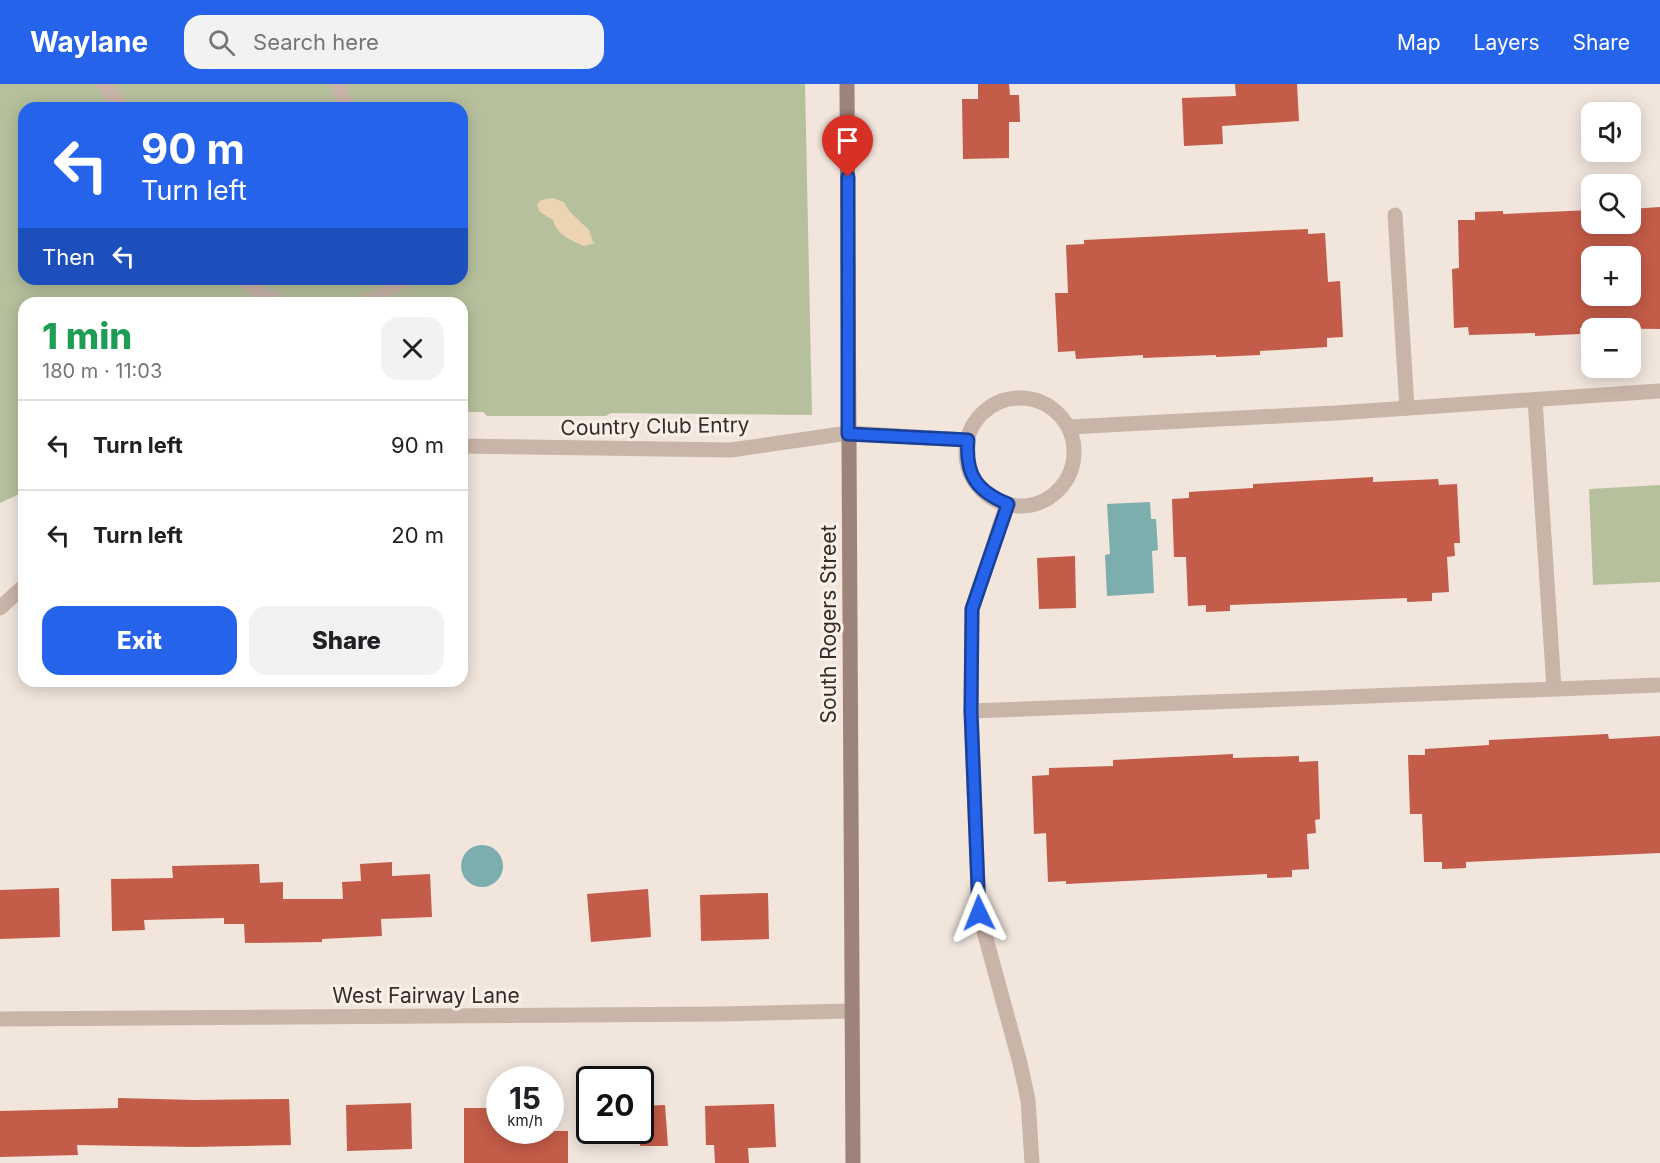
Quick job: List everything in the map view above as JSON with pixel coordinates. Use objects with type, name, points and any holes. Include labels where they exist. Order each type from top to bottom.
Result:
[{"type":"street","points":[[104,84],[117,102]]},
{"type":"street","points":[[338,84],[344,102]]},
{"type":"street","name":"South Rogers Street","points":[[847,84],[853,1163]]},
{"type":"street","points":[[1395,215],[1407,408]]},
{"type":"street","points":[[251,285],[266,297]]},
{"type":"street","points":[[379,297],[396,285]]},
{"type":"street","points":[[1069,427],[1660,391]]},
{"type":"street","points":[[1023,398],[1041,402],[1057,412],[1069,427],[1074,445],[1073,463],[1066,481],[1055,493],[1041,502],[1024,505],[1008,504],[992,497],[979,487],[970,472],[966,456],[968,440],[975,423],[988,409],[1005,400],[1023,398]]},
{"type":"street","points":[[1535,400],[1554,688]]},
{"type":"street","name":"Country Club Entry","points":[[468,446],[731,450],[848,434],[968,440]]},
{"type":"street","points":[[1008,504],[972,609],[971,711],[979,913],[1028,1100],[1032,1163]]},
{"type":"street","points":[[0,608],[18,592]]},
{"type":"street","points":[[971,711],[1660,685]]},
{"type":"street","name":"West Fairway Lane","points":[[0,1019],[851,1011]]},
{"type":"green space","points":[[0,84],[805,84],[812,415],[611,413],[606,416],[487,416],[483,412],[468,412],[468,297],[18,297],[18,495],[0,503]]},
{"type":"green space","points":[[1660,485],[1660,582],[1593,585],[1589,489]]},
{"type":"sand","points":[[553,198],[564,202],[570,212],[589,230],[593,242],[596,243],[584,246],[570,239],[557,229],[553,220],[540,212],[537,205],[541,200]]},
{"type":"water","points":[[1150,502],[1151,519],[1156,519],[1158,550],[1152,551],[1154,593],[1107,596],[1105,555],[1110,554],[1107,504]]},
{"type":"water","points":[[482,845],[497,851],[503,866],[497,881],[482,887],[467,881],[461,866],[467,851]]},
{"type":"building","points":[[978,84],[1009,84],[1010,95],[1019,95],[1020,122],[1009,122],[1009,158],[963,159],[962,99],[978,99]]},
{"type":"building","points":[[1235,84],[1297,84],[1299,121],[1222,126],[1223,144],[1184,146],[1182,98],[1236,96]]},
{"type":"building","points":[[1660,207],[1660,329],[1641,329],[1641,318],[1581,318],[1580,334],[1469,335],[1468,327],[1454,328],[1452,269],[1459,268],[1458,220],[1475,220],[1475,212],[1503,211],[1503,214],[1581,210],[1581,234],[1641,234],[1641,208]]},
{"type":"building","points":[[1308,229],[1308,234],[1325,233],[1328,282],[1340,281],[1343,337],[1327,338],[1327,347],[1260,351],[1260,355],[1216,357],[1216,355],[1143,358],[1143,355],[1076,359],[1075,351],[1058,352],[1055,293],[1068,293],[1066,245],[1084,244],[1084,240]]},
{"type":"building","points":[[1373,477],[1373,482],[1438,479],[1439,485],[1457,484],[1460,543],[1454,543],[1455,556],[1447,557],[1449,592],[1432,593],[1432,601],[1407,602],[1407,598],[1230,605],[1230,611],[1206,612],[1206,605],[1188,606],[1186,557],[1174,557],[1172,499],[1189,498],[1189,492],[1253,488],[1253,484]]},
{"type":"building","points":[[1075,556],[1076,608],[1039,609],[1037,558]]},
{"type":"building","points":[[1608,734],[1609,739],[1660,736],[1660,853],[1466,862],[1466,868],[1442,869],[1442,862],[1424,862],[1422,814],[1410,814],[1408,755],[1425,755],[1425,749],[1489,745],[1489,740]]},
{"type":"building","points":[[1233,754],[1233,758],[1299,756],[1299,762],[1318,761],[1320,819],[1315,820],[1316,833],[1307,834],[1309,869],[1292,870],[1292,877],[1267,878],[1267,874],[1066,884],[1066,881],[1048,882],[1046,833],[1034,834],[1032,776],[1049,775],[1049,768],[1113,766],[1113,760]]},
{"type":"building","points":[[392,862],[392,876],[430,874],[432,917],[381,919],[382,936],[322,939],[322,942],[245,943],[244,924],[224,924],[224,918],[144,920],[145,930],[112,931],[111,879],[173,878],[172,866],[259,864],[260,883],[283,882],[283,899],[343,899],[342,882],[361,881],[360,864]]},
{"type":"building","points":[[59,888],[60,937],[0,939],[0,890]]},
{"type":"building","points":[[648,889],[651,937],[591,942],[587,894]]},
{"type":"building","points":[[768,893],[769,939],[701,941],[700,895]]},
{"type":"building","points":[[118,1098],[289,1099],[291,1145],[193,1147],[77,1145],[78,1155],[0,1157],[0,1111],[118,1108]]},
{"type":"building","points":[[411,1103],[412,1149],[347,1151],[346,1105]]},
{"type":"building","points":[[774,1104],[776,1147],[748,1148],[749,1163],[715,1163],[714,1145],[706,1145],[705,1106]]},
{"type":"building","points":[[654,1105],[665,1105],[668,1146],[640,1146],[640,1144],[654,1144]]},
{"type":"building","points":[[464,1108],[486,1108],[486,1144],[564,1144],[564,1131],[568,1131],[568,1163],[464,1163]]},
{"type":"route","points":[[848,177],[848,434],[968,440],[966,456],[970,472],[979,487],[992,497],[1008,504],[972,609],[971,711],[979,913]]}]
